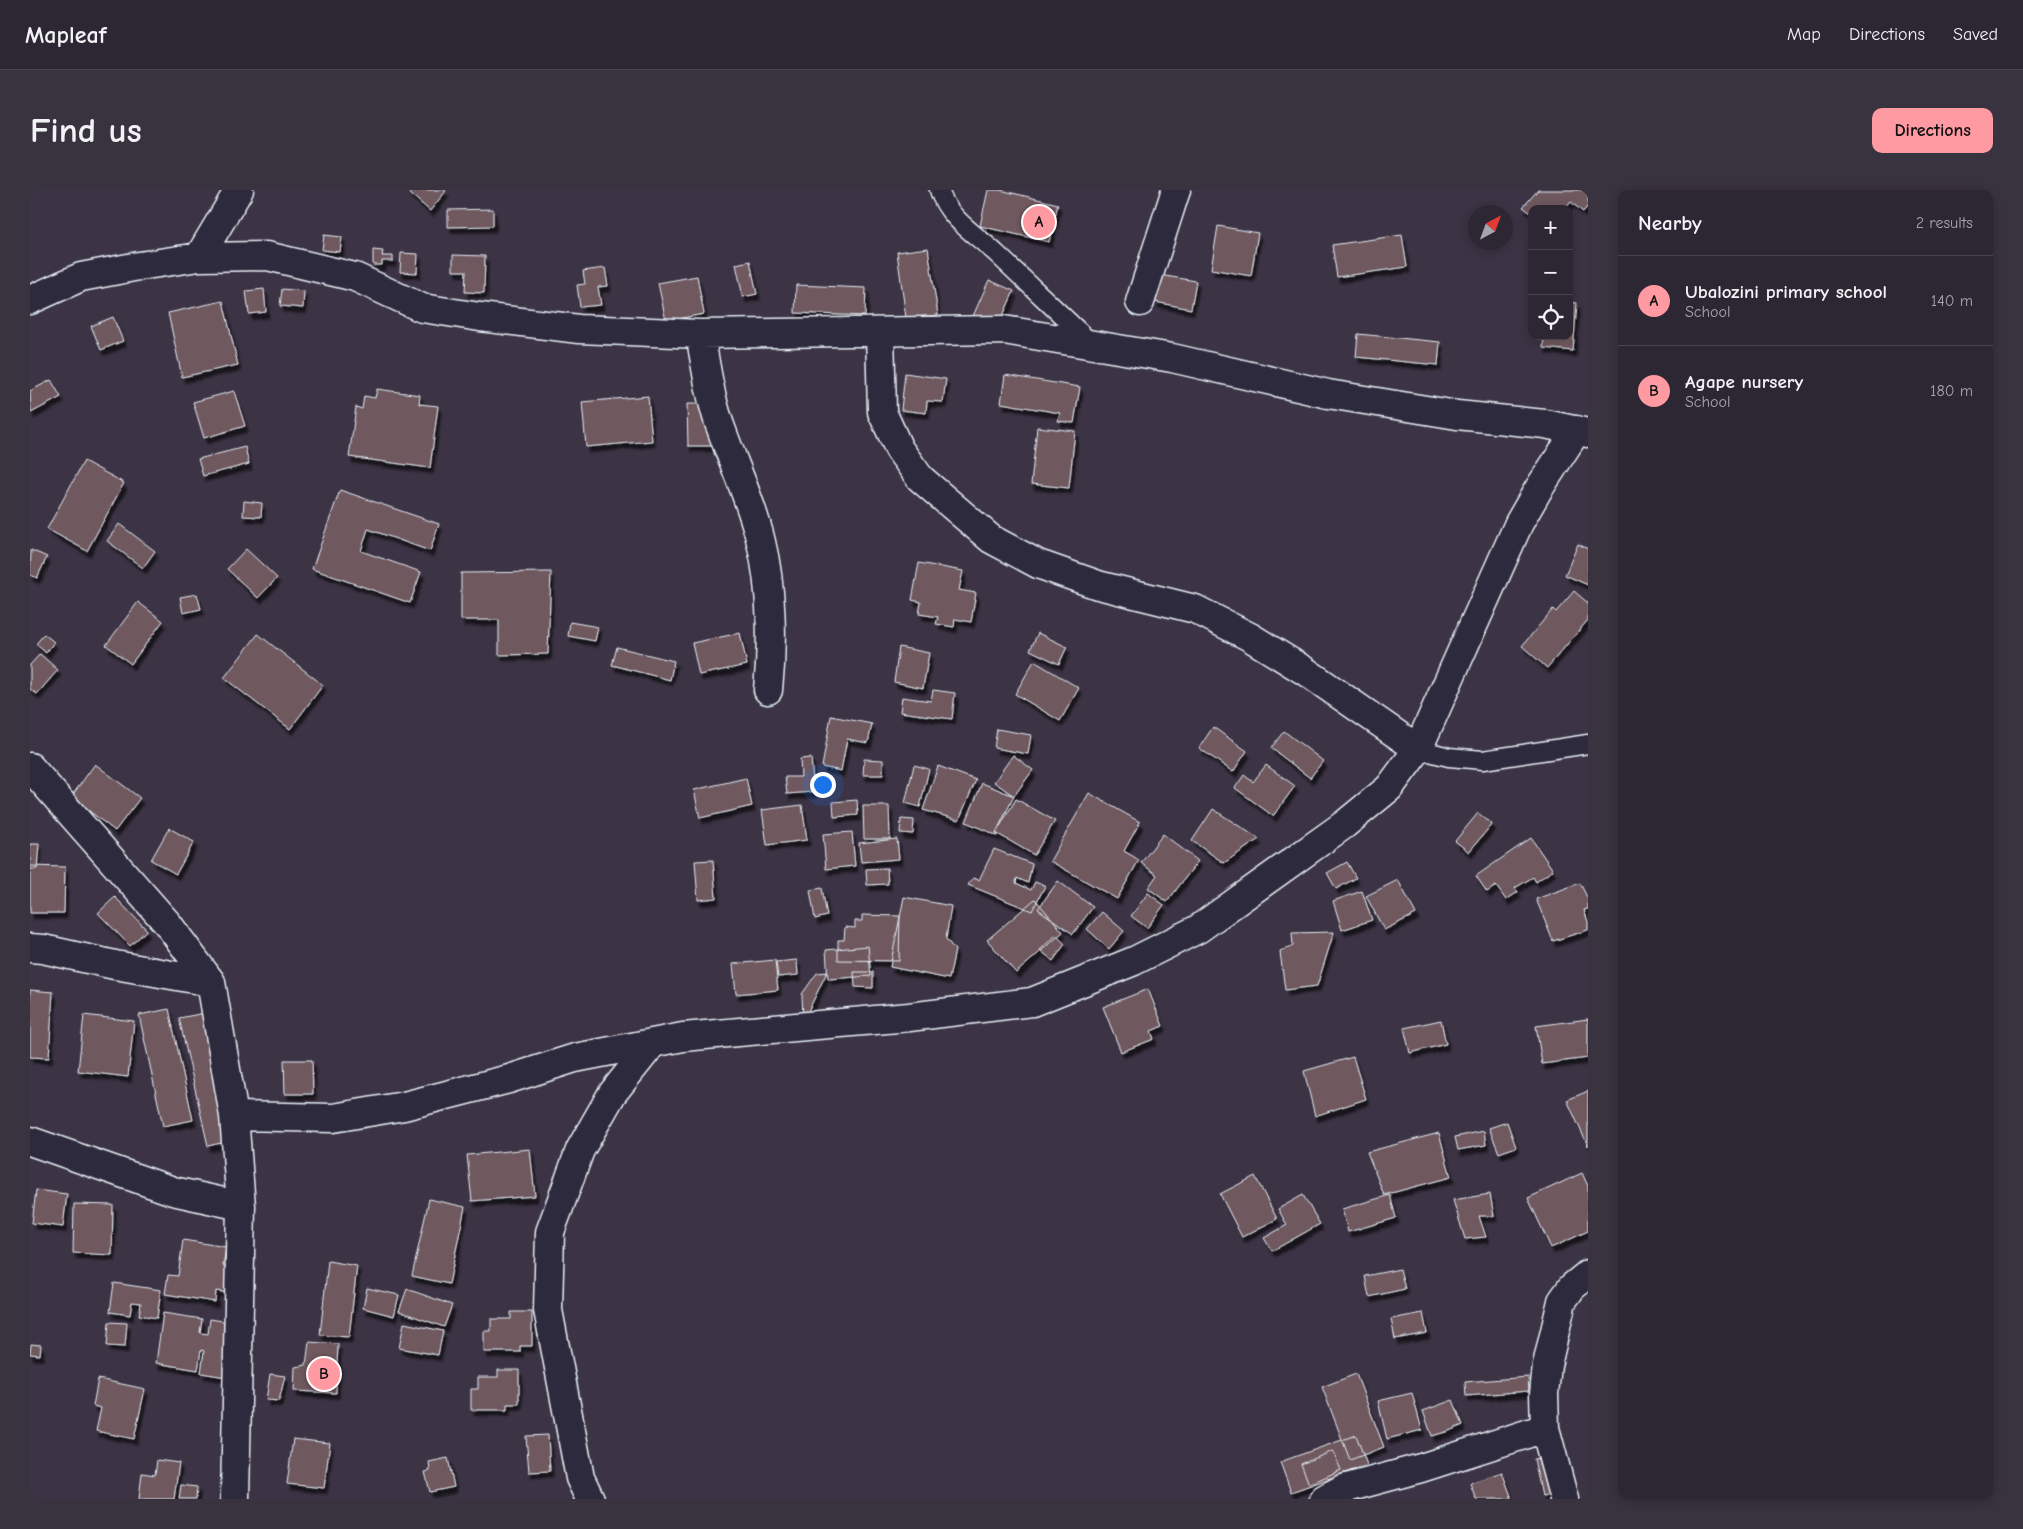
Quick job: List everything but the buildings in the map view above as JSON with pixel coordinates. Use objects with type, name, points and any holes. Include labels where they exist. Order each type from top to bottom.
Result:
[{"type":"street","points":[[199,257],[239,190]]},
{"type":"street","points":[[1140,302],[1176,190]]},
{"type":"street","points":[[30,300],[81,277],[199,257],[267,256],[355,277],[422,308],[442,311],[579,329],[700,334],[1004,330],[1175,358],[1328,394],[1457,415],[1545,424],[1582,432],[1519,523],[1418,749],[1389,788],[1345,824],[1198,929],[1134,961],[1032,1002],[909,1017],[683,1037],[575,1058],[509,1079],[404,1106],[333,1118],[234,1116]]},
{"type":"street","points":[[880,332],[882,412],[899,449],[920,478],[991,539],[1038,564],[1098,585],[1195,609],[1250,638],[1305,671],[1418,749]]},
{"type":"street","points":[[700,334],[708,379],[721,429],[747,495],[762,543],[770,608],[768,690]]},
{"type":"street","points":[[30,767],[168,924],[211,982],[234,1116],[241,1206],[235,1499]]},
{"type":"street","points":[[30,948],[211,982]]},
{"type":"street","points":[[590,1499],[580,1478],[548,1310],[550,1232],[580,1150],[612,1094],[652,1044]]},
{"type":"street","points":[[30,1141],[174,1191],[241,1206]]},
{"type":"street","points":[[1564,1499],[1545,1428],[1544,1394],[1547,1365],[1562,1301],[1572,1287],[1588,1274]]},
{"type":"street","points":[[1324,1499],[1343,1489],[1421,1468],[1545,1428]]},
{"type":"lane","points":[[939,190],[949,210],[1094,346]]},
{"type":"lane","points":[[1418,749],[1449,757],[1483,760],[1588,744]]},
{"type":"place","name":"Ubalozini primary school","points":[[1039,222]]},
{"type":"place","name":"Agape nursery","points":[[324,1374]]}]
